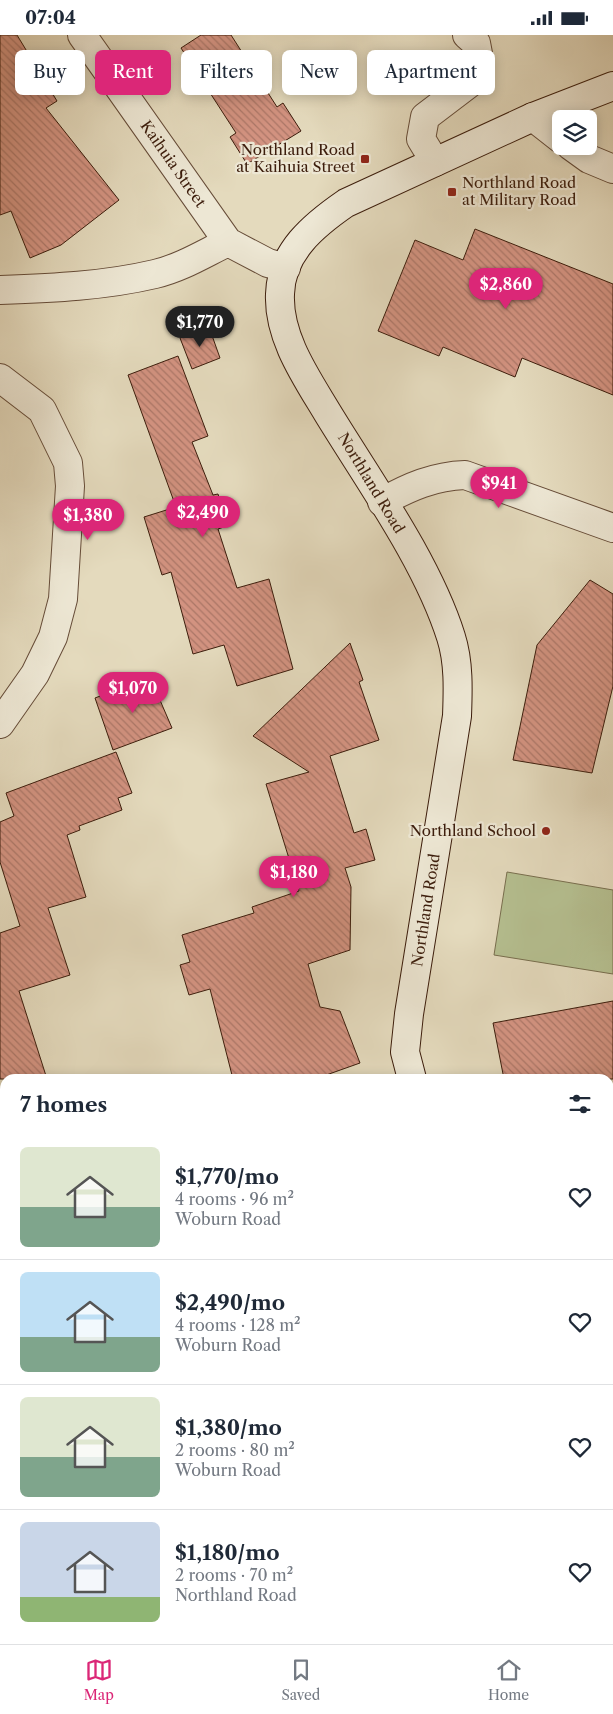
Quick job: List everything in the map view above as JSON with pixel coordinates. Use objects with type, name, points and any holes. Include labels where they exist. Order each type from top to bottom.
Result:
[{"type":"street","name":"Kaihuia Street","points":[[82,35],[228,241],[268,263],[286,268]]},
{"type":"street","points":[[435,162],[421,139],[425,117],[471,82],[476,73],[480,64],[476,43],[467,35]]},
{"type":"street","name":"Northland Road","points":[[411,1074],[405,1052],[409,1014],[457,716],[458,674],[452,638],[431,587],[315,392],[289,342],[281,318],[280,293],[286,268],[300,239],[320,221],[346,203],[534,117],[613,85]]},
{"type":"street","points":[[534,117],[552,132]]},
{"type":"street","points":[[583,155],[613,169]]},
{"type":"street","points":[[0,289],[88,286],[157,273],[200,256],[228,241]]},
{"type":"street","points":[[0,378],[42,410],[68,463],[70,486],[64,599],[53,637],[35,674],[0,724]]},
{"type":"street","points":[[382,502],[429,480],[465,475],[613,528]]},
{"type":"green space","points":[[507,872],[613,890],[613,974],[494,955]]},
{"type":"building","points":[[0,35],[17,35],[26,50],[15,50],[15,95],[53,95],[57,101],[46,108],[119,200],[61,245],[30,258],[11,211],[0,215]]},
{"type":"building","points":[[201,35],[231,35],[241,50],[182,50],[181,48]]},
{"type":"building","points":[[211,95],[269,95],[277,107],[283,103],[301,131],[247,164],[230,137],[236,133]]},
{"type":"building","points":[[475,229],[613,284],[613,395],[522,358],[515,377],[443,347],[439,356],[378,331],[415,240],[463,260]]},
{"type":"building","points":[[209,327],[220,358],[192,369],[180,338]]},
{"type":"building","points":[[178,356],[208,436],[192,442],[213,495],[218,494],[227,526],[218,529],[237,588],[269,579],[293,669],[237,686],[224,645],[193,654],[171,572],[162,575],[144,517],[176,507],[128,375]]},
{"type":"building","points":[[590,580],[613,594],[613,686],[592,773],[513,760],[537,645]]},
{"type":"building","points":[[350,643],[363,680],[359,682],[379,740],[330,756],[354,833],[366,829],[375,860],[345,868],[351,887],[350,950],[308,964],[320,1007],[340,1011],[360,1063],[329,1074],[232,1074],[210,989],[189,995],[180,965],[190,962],[182,935],[254,913],[252,907],[299,891],[266,784],[309,772],[253,736]]},
{"type":"building","points":[[150,677],[172,728],[113,750],[95,698]]},
{"type":"building","points":[[116,752],[132,793],[118,798],[122,810],[79,826],[80,830],[67,835],[86,897],[48,908],[70,975],[19,991],[45,1074],[0,1074],[0,933],[20,926],[0,862],[0,822],[14,816],[6,793]]},
{"type":"building","points":[[613,1001],[613,1074],[503,1074],[493,1023]]},
{"type":"place","name":"Northland Road at Kaihuia Street","points":[[365,159]]},
{"type":"place","name":"Northland Road at Military Road","points":[[452,192]]},
{"type":"place","name":"Northland School","points":[[546,831]]}]
